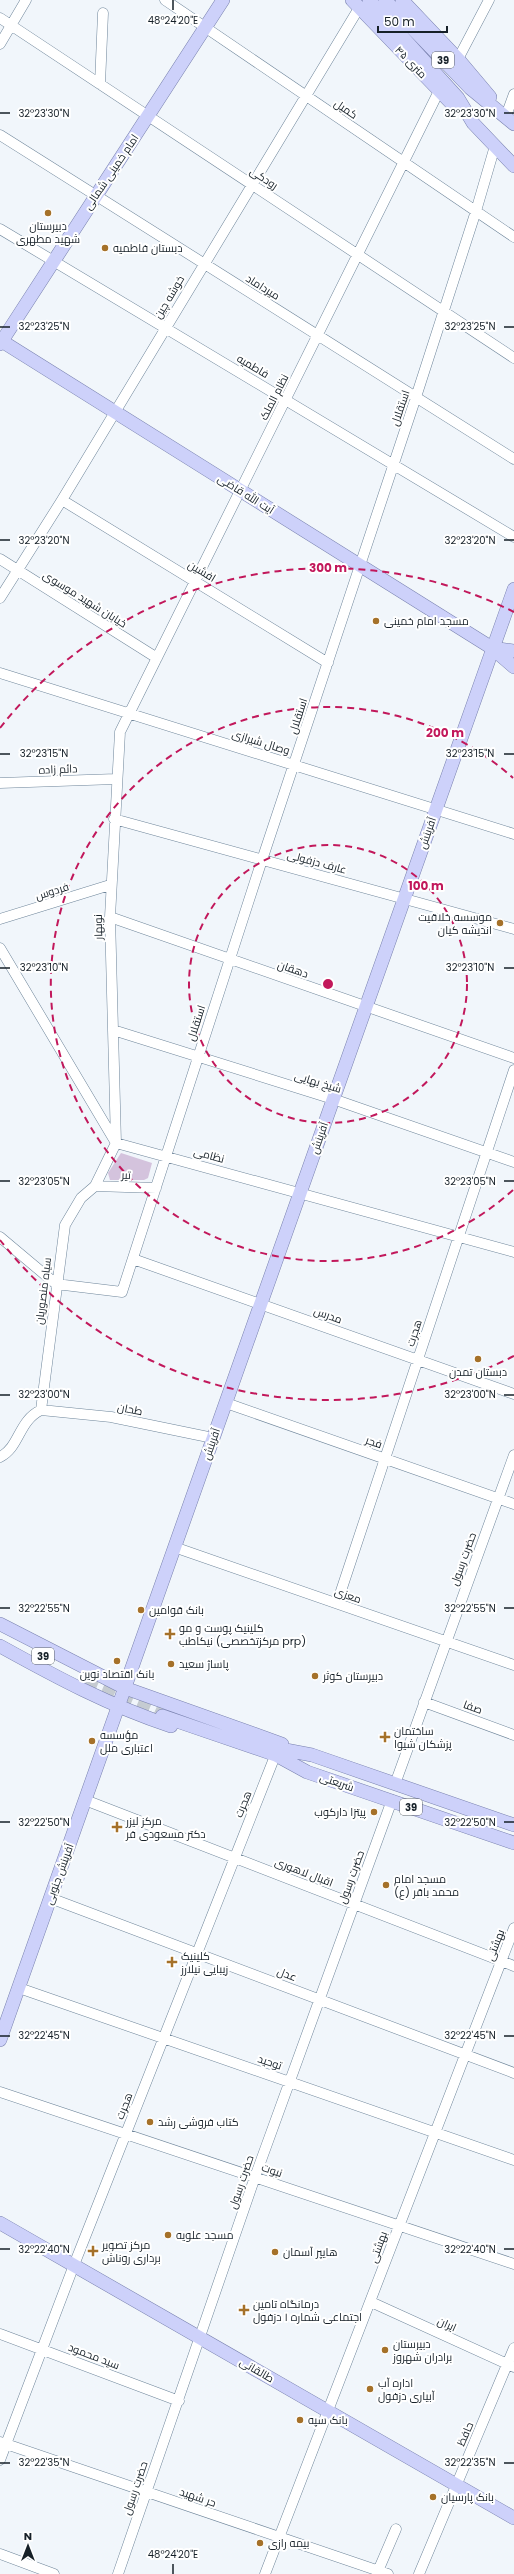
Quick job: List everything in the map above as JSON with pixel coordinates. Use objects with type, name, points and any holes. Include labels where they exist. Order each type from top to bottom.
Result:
[{"type":"main road","name":"امام خمینی شمالی","points":[[1,342],[223,0]]},
{"type":"main road","name":"39","points":[[385,0],[470,88],[510,120]]},
{"type":"main road","points":[[402,0],[458,58],[510,120]]},
{"type":"main road","name":"39","points":[[360,3],[458,98],[473,123],[514,166]]},
{"type":"main road","name":"۴۵ متری","points":[[360,3],[439,91],[473,123]]},
{"type":"main road","name":"آیت الله قاضی","points":[[1,342],[241,490],[492,648],[514,667]]},
{"type":"main road","name":"آفرینش","points":[[118,1708],[514,589]]},
{"type":"main road","points":[[492,648],[514,651]]},
{"type":"main road","points":[[0,1624],[86,1682],[118,1708],[162,1713]]},
{"type":"main road","name":"39","points":[[0,1632],[86,1682]]},
{"type":"main road","name":"39","points":[[0,1638],[86,1682]]},
{"type":"main road","points":[[0,1646],[86,1682],[125,1688],[162,1713],[273,1761],[307,1772]]},
{"type":"main road","name":"آفرینش جنوبی","points":[[0,2040],[118,1708]]},
{"type":"main road","name":"شریعتی","points":[[162,1713],[278,1750],[312,1755],[514,1825]]},
{"type":"main road","name":"شریعتی","points":[[162,1713],[276,1755],[307,1772],[514,1843]]},
{"type":"main road","name":"طالقانی","points":[[0,2224],[74,2265],[328,2412],[457,2484],[514,2518]]},
{"type":"street","points":[[0,44],[26,0]]},
{"type":"street","name":"کمیل","points":[[165,0],[514,237]]},
{"type":"street","points":[[458,58],[489,0]]},
{"type":"street","name":"خوشه چین","points":[[0,598],[62,500],[203,264],[307,97],[360,3]]},
{"type":"street","points":[[100,84],[103,13]]},
{"type":"street","name":"رودکی","points":[[0,18],[514,358]]},
{"type":"street","name":"نظام الملک","points":[[129,714],[359,255],[439,91]]},
{"type":"street","points":[[510,120],[514,94]]},
{"type":"street","name":"میرداماد","points":[[0,135],[514,459]]},
{"type":"street","name":"استقلال","points":[[56,1284],[122,1292],[197,1057],[262,860],[295,766],[393,464],[416,398],[476,211],[495,146]]},
{"type":"street","name":"فاطمیه","points":[[0,229],[514,537]]},
{"type":"street","name":"افشین","points":[[62,500],[328,663]]},
{"type":"street","name":"خیابان شهید موسوی","points":[[0,559],[157,658]]},
{"type":"street","name":"وصال شیرازی","points":[[0,673],[514,834]]},
{"type":"street","name":"نوبهار","points":[[116,1143],[110,885],[120,732],[129,714]]},
{"type":"street","name":"دائم زاده","points":[[0,783],[116,779]]},
{"type":"street","name":"عارف دزفولی","points":[[114,819],[514,929]]},
{"type":"street","name":"فردوس","points":[[0,919],[110,885]]},
{"type":"street","name":"دهقان","points":[[110,917],[514,1058]]},
{"type":"street","points":[[0,948],[116,1143],[95,1186]]},
{"type":"street","name":"شیخ بهایی","points":[[113,1030],[333,1098],[514,1162]]},
{"type":"street","name":"هجرت","points":[[337,1603],[514,1070]]},
{"type":"street","name":"نظامی","points":[[116,1143],[300,1192],[514,1252]]},
{"type":"street","name":"تیر","points":[[95,1186],[156,1188]]},
{"type":"street","name":"سیاه منصوریان","points":[[41,1410],[56,1284],[65,1225],[81,1198],[95,1186]]},
{"type":"street","points":[[0,1236],[56,1284]]},
{"type":"street","name":"مدرس","points":[[133,1259],[514,1394]]},
{"type":"street","name":"فجر","points":[[226,1403],[514,1504]]},
{"type":"street","points":[[0,1457],[10,1450],[26,1421],[41,1410]]},
{"type":"street","name":"طحان","points":[[41,1410],[111,1417],[213,1438]]},
{"type":"street","name":"حضرت رسول","points":[[395,1784],[514,1455]]},
{"type":"street","name":"معزی","points":[[174,1547],[514,1665]]},
{"type":"street","name":"صفا","points":[[424,1702],[514,1735]]},
{"type":"street","name":"هجرت","points":[[0,2460],[3,2443],[42,2350],[196,1953],[273,1761]]},
{"type":"street","name":"اقبال لاهوری","points":[[85,1800],[514,1966]]},
{"type":"street","name":"حضرت رسول","points":[[118,2574],[201,2338],[255,2177],[392,1800]]},
{"type":"street","name":"عدل","points":[[50,1898],[514,2073]]},
{"type":"street","name":"بهشتی","points":[[265,2574],[371,2302],[398,2225],[514,1928]]},
{"type":"street","name":"توحید","points":[[19,1988],[514,2160]]},
{"type":"street","name":"نبوت","points":[[0,2092],[514,2264]]},
{"type":"street","name":"ایران","points":[[371,2302],[511,2366]]},
{"type":"street","name":"سید محمود","points":[[0,2334],[179,2401]]},
{"type":"street","name":"حافظ","points":[[419,2574],[457,2484],[511,2366],[514,2348]]},
{"type":"street","name":"حر شهید","points":[[3,2443],[383,2572]]},
{"type":"street","points":[[383,2572],[396,2529]]},
{"type":"street","points":[[0,2554],[54,2574]]},
{"type":"shaded area","points":[[121,1153],[152,1163],[148,1178],[144,1180],[110,1180],[108,1173]]},
{"type":"tunnel","points":[[86,1679],[164,1712]]},
{"type":"place","name":"دبیرستان شهید مطهری","points":[[48,213]]},
{"type":"place","name":"دبستان فاطمیه","points":[[105,248]]},
{"type":"place","name":"مسجد امام خمینی","points":[[376,621]]},
{"type":"place","name":"موسسه خلاقیت اندیشه کیان","points":[[500,923]]},
{"type":"place","name":"دبستان تمدن","points":[[478,1359]]},
{"type":"place","name":"بانک قوامین","points":[[141,1610]]},
{"type":"place","name":"کلینیک پوست و مو نیکاطب (مرکزتخصصی prp)","points":[[170,1634]]},
{"type":"place","name":"بانک اقتصاد نوین","points":[[117,1661]]},
{"type":"place","name":"پاساژ سعید","points":[[171,1664]]},
{"type":"place","name":"دبیرستان کوثر","points":[[315,1676]]},
{"type":"place","name":"ساختمان پزشکان شیوا","points":[[385,1737]]},
{"type":"place","name":"مؤسسه اعتباری ملل","points":[[92,1741]]},
{"type":"place","name":"پیتزا دارکوب","points":[[374,1812]]},
{"type":"place","name":"مرکز لیزر دکتر مسعودی فر","points":[[117,1827]]},
{"type":"place","name":"مسجد امام محمد باقر (ع)","points":[[386,1885]]},
{"type":"place","name":"کلینیک زیبایی نیلارز","points":[[172,1962]]},
{"type":"place","name":"کتاب فروشی رشد","points":[[150,2122]]},
{"type":"place","name":"مسجد علویه","points":[[168,2235]]},
{"type":"place","name":"مرکز تصویر برداری روناش","points":[[93,2251]]},
{"type":"place","name":"هایپر آسمان","points":[[275,2252]]},
{"type":"place","name":"درمانگاه تامین اجتماعی شماره ۱ دزفول","points":[[244,2310]]},
{"type":"place","name":"دبیرستان برادران شهروز","points":[[385,2350]]},
{"type":"place","name":"اداره آب آبیاری دزفول","points":[[370,2389]]},
{"type":"place","name":"بانک سپه","points":[[300,2420]]},
{"type":"place","name":"بانک پارسیان","points":[[433,2497]]},
{"type":"place","name":"بیمه رازی","points":[[260,2543]]}]
